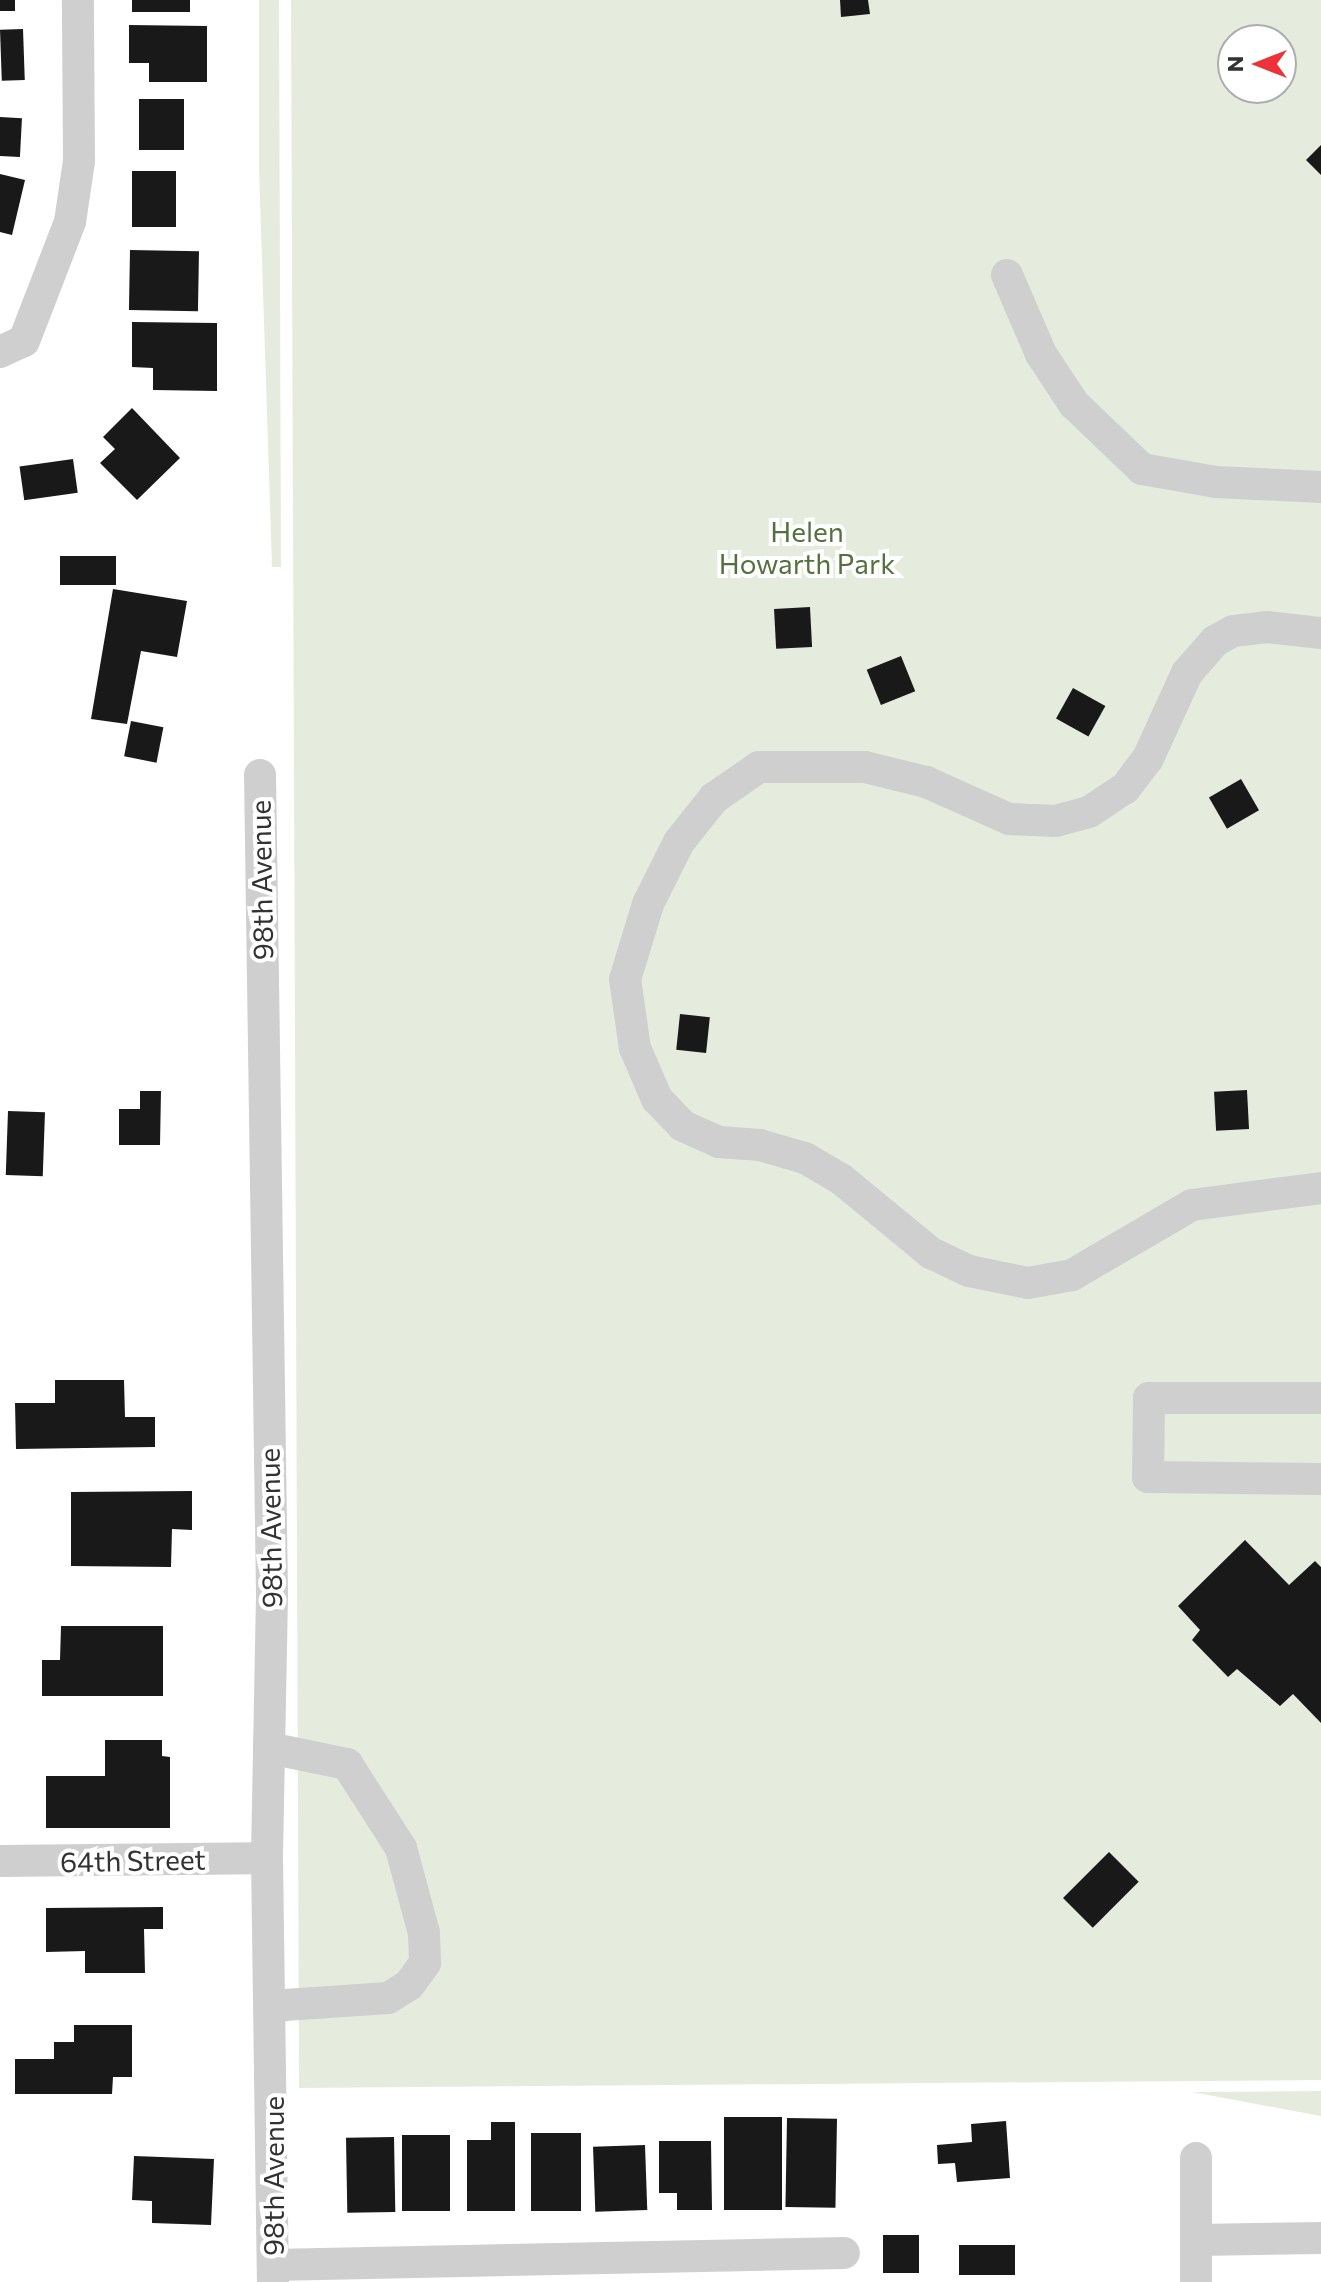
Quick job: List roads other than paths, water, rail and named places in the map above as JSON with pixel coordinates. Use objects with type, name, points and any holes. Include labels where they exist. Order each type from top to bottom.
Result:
[{"type":"street","points":[[0,352],[24,341],[70,222],[79,161],[78,0]]},
{"type":"street","points":[[1007,275],[1041,354],[1074,404],[1142,469],[1216,482],[1321,487]]},
{"type":"street","points":[[1321,633],[1267,627],[1233,631],[1215,641],[1187,673],[1148,758],[1125,788],[1089,812],[1055,821],[1009,819],[926,782],[865,767],[759,767],[714,798],[679,842],[648,904],[625,979],[635,1048],[657,1099],[683,1126],[719,1142],[760,1145],[805,1158],[841,1179],[931,1253],[969,1271],[1028,1283],[1072,1275],[1192,1205],[1321,1188]]},
{"type":"street","name":"98th Avenue","points":[[260,775],[272,1595],[267,1858],[273,2273]]},
{"type":"street","points":[[1321,1398],[1149,1398],[1148,1477],[1321,1479]]},
{"type":"street","points":[[269,1748],[347,1764],[401,1848],[424,1933],[425,1963],[409,1985],[388,1998],[270,2006]]},
{"type":"street","name":"64th Street","points":[[0,1861],[267,1858]]},
{"type":"street","points":[[1196,2158],[1196,2282]]},
{"type":"street","points":[[1196,2240],[1321,2238]]},
{"type":"street","points":[[273,2273],[844,2253]]},
{"type":"park label","name":"Helen Howarth Park","points":[[807,547]]}]
